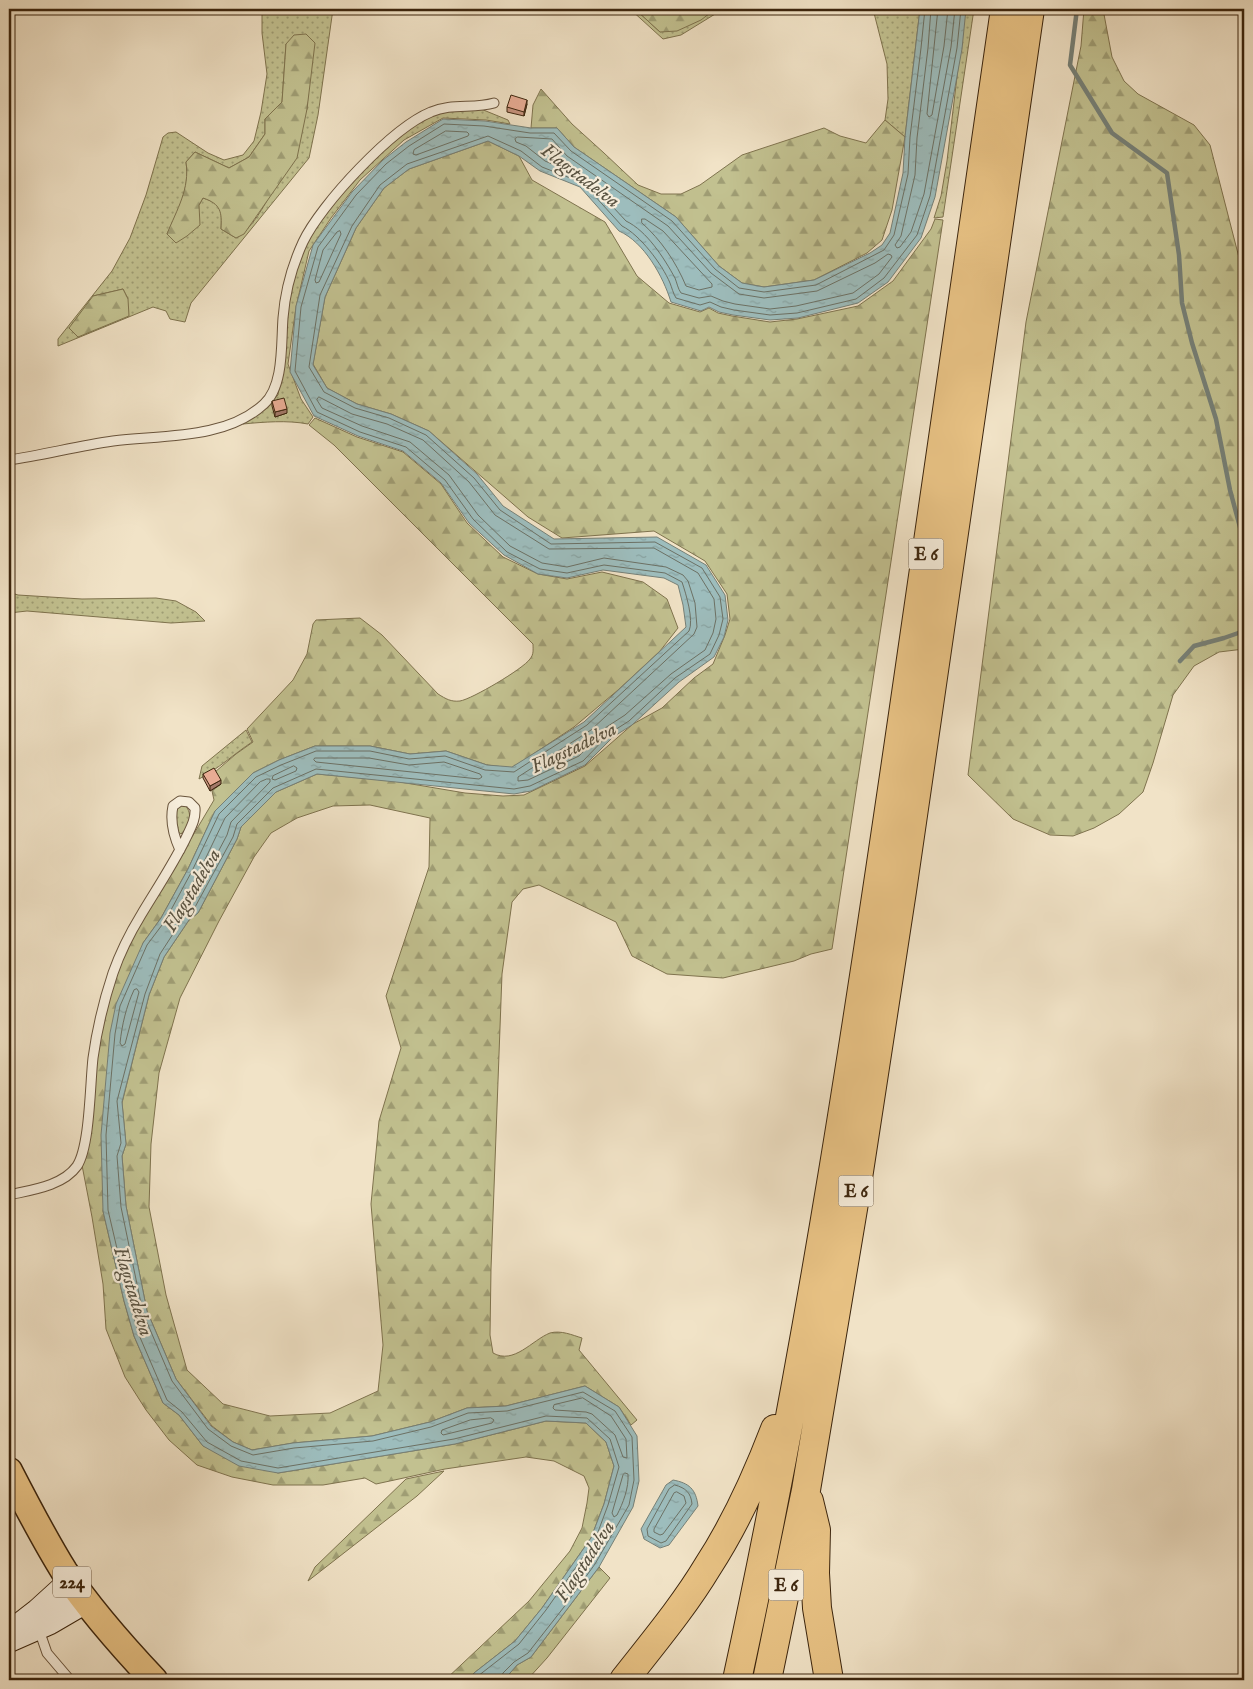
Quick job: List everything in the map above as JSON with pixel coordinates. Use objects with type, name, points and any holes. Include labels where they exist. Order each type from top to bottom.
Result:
[{"type":"highway","name":"E 6","points":[[737,1680],[761,1570],[799,1370],[845,1099],[882,865],[1005,9]]},
{"type":"highway","name":"E 6","points":[[767,1680],[806,1490],[856,1191],[901,900],[1030,9]]},
{"type":"highway","name":"E 6","points":[[624,1680],[684,1602],[708,1568],[725,1539],[762,1464],[799,1370]]},
{"type":"highway","name":"E 6","points":[[806,1490],[816,1530],[815,1573],[817,1608],[829,1680]]},
{"type":"main road","name":"224","points":[[9,1471],[48,1544],[79,1591],[120,1643],[154,1680]]},
{"type":"main road","points":[[9,1640],[38,1627],[79,1591]]},
{"type":"main road","points":[[9,1633],[38,1611],[79,1591]]},
{"type":"lane","points":[[9,460],[110,442],[194,434],[232,423],[258,409],[271,396],[278,379],[284,307],[296,258],[308,233],[330,202],[348,181],[390,140],[429,112],[447,107],[494,103]]},
{"type":"lane","points":[[9,1195],[55,1182],[65,1177],[78,1165],[84,1146],[96,1038],[105,999],[113,972],[133,929],[180,850],[195,817],[195,808],[189,802],[180,801],[173,806],[171,816],[180,850]]},
{"type":"lane","points":[[38,1627],[46,1653],[70,1680]]},
{"type":"green space","points":[[262,9],[333,9],[318,115],[309,158],[191,303],[185,322],[170,319],[166,311],[153,307],[58,346],[58,339],[112,271],[130,238],[146,195],[163,137],[168,133],[176,132],[208,153],[224,160],[243,155],[254,141],[267,74],[262,33]],"holes":[[[286,44],[308,94],[307,109],[278,179],[258,215],[247,229],[236,238],[221,229],[220,209],[214,203],[203,198],[199,205],[167,234],[185,190],[186,162],[195,152],[229,168],[249,157],[265,134],[265,119],[282,102]],[[123,289],[128,299],[93,296]]]},
{"type":"green space","points":[[630,9],[635,9],[660,32],[714,9],[720,9],[720,11],[681,35],[663,39]]},
{"type":"green space","points":[[635,9],[714,10],[701,20],[677,31],[660,32]]},
{"type":"green space","points":[[873,9],[920,9],[905,137],[885,120],[888,99],[887,64]]},
{"type":"green space","points":[[965,9],[974,9],[943,217],[934,218],[941,196],[947,161]]},
{"type":"green space","points":[[1084,9],[1103,9],[1112,57],[1124,81],[1138,94],[1194,125],[1210,145],[1244,277],[1244,649],[1219,652],[1194,666],[1173,695],[1143,792],[1119,814],[1094,828],[1073,836],[1050,835],[1013,819],[968,775],[1026,322],[1081,46]]},
{"type":"green space","points":[[306,34],[315,43],[307,109],[297,158],[244,234],[236,238],[221,229],[219,209],[214,203],[203,198],[199,205],[200,225],[176,243],[167,234],[184,190],[187,172],[186,162],[195,152],[229,168],[249,157],[265,134],[265,119],[282,102],[286,44],[294,35]]},
{"type":"green space","points":[[541,89],[572,124],[638,185],[661,194],[681,194],[700,185],[742,155],[824,128],[840,136],[866,143],[885,120],[905,137],[892,210],[882,240],[867,253],[814,280],[764,287],[742,283],[719,266],[676,217],[574,147],[557,128],[531,128],[533,105]]},
{"type":"green space","points":[[481,109],[508,120],[510,124],[486,120],[443,118],[404,140],[360,180],[331,218],[309,251],[296,307],[288,364],[301,399],[313,417],[308,424],[267,422],[243,424],[241,421],[259,411],[278,395],[281,333],[298,250],[338,190],[422,118],[455,110]]},
{"type":"green space","points":[[488,141],[519,156],[532,180],[605,222],[637,276],[669,303],[700,312],[709,308],[718,313],[770,322],[797,319],[858,306],[893,281],[931,229],[935,219],[943,220],[832,949],[811,954],[794,961],[723,978],[667,974],[632,956],[616,922],[539,885],[523,889],[512,902],[502,974],[491,1269],[490,1335],[493,1353],[501,1356],[516,1354],[543,1336],[554,1332],[566,1333],[582,1338],[579,1350],[637,1420],[631,1425],[619,1407],[585,1386],[506,1406],[467,1408],[430,1422],[372,1436],[293,1443],[252,1450],[233,1442],[212,1426],[176,1379],[147,1311],[126,1206],[122,1156],[126,1144],[122,1103],[149,995],[164,957],[189,920],[198,913],[237,839],[241,827],[276,792],[317,774],[394,781],[465,793],[503,796],[524,795],[585,766],[633,724],[662,708],[694,678],[713,664],[730,619],[727,594],[705,561],[654,531],[562,538],[528,517],[429,431],[391,414],[357,404],[327,388],[313,364],[325,297],[356,228],[384,188],[409,169]],"holes":[[[370,805],[430,818],[429,867],[386,996],[401,1048],[379,1121],[371,1204],[383,1345],[378,1391],[330,1413],[270,1416],[223,1404],[187,1370],[166,1295],[149,1207],[151,1144],[159,1073],[180,998],[254,857],[271,833],[297,818],[333,806]]]},
{"type":"green space","points":[[123,289],[128,299],[129,316],[78,337],[69,328],[93,296]]},
{"type":"green space","points":[[315,418],[357,437],[403,452],[441,484],[467,523],[503,557],[538,574],[567,579],[602,572],[643,582],[667,599],[678,628],[660,651],[618,690],[574,727],[512,768],[487,765],[446,751],[410,754],[370,746],[315,746],[279,760],[253,773],[215,811],[188,869],[161,918],[143,943],[103,1211],[134,1336],[163,1403],[179,1415],[203,1446],[278,1473],[455,1444],[546,1421],[586,1423],[606,1442],[614,1466],[604,1504],[591,1538],[542,1608],[515,1641],[474,1673],[469,1680],[445,1680],[529,1601],[570,1551],[582,1528],[587,1503],[589,1488],[584,1476],[554,1461],[526,1457],[445,1469],[376,1484],[365,1478],[323,1485],[273,1485],[232,1477],[197,1465],[169,1440],[146,1410],[125,1377],[106,1329],[103,1284],[81,1160],[105,999],[129,943],[214,800],[212,791],[221,784],[215,772],[253,742],[247,729],[293,680],[307,654],[313,624],[316,620],[360,618],[382,635],[438,694],[454,701],[460,701],[475,695],[518,670],[530,659],[533,652],[533,644],[334,445],[309,425]]},
{"type":"green space","points":[[9,592],[18,595],[82,599],[156,598],[176,601],[196,612],[205,621],[171,623],[27,611],[9,613]]},
{"type":"green space","points":[[246,730],[252,742],[199,779],[202,766]]},
{"type":"green space","points":[[178,805],[185,805],[190,816],[187,827],[181,834],[176,830],[172,809]]},
{"type":"green space","points":[[444,1471],[417,1496],[308,1581],[315,1567],[406,1479]]},
{"type":"green space","points":[[599,1567],[610,1578],[547,1658],[527,1680],[504,1680],[517,1665],[531,1657]]},
{"type":"water","name":"Flagstadelva","points":[[920,9],[966,9],[962,49],[935,197],[921,238],[888,282],[858,303],[798,318],[770,320],[733,315],[719,312],[709,307],[701,311],[671,302],[658,271],[644,251],[637,243],[619,231],[580,187],[540,171],[519,156],[488,141],[409,169],[384,188],[356,228],[325,297],[313,365],[327,388],[357,404],[391,414],[429,431],[477,474],[503,506],[554,539],[657,537],[706,565],[725,595],[728,620],[724,637],[714,657],[679,682],[632,725],[613,737],[585,765],[531,791],[514,794],[317,774],[276,792],[241,827],[237,839],[198,913],[189,920],[164,957],[149,995],[122,1102],[126,1144],[122,1156],[126,1206],[147,1311],[176,1379],[211,1426],[233,1442],[252,1450],[293,1443],[372,1436],[430,1422],[467,1408],[506,1406],[585,1386],[619,1407],[637,1436],[639,1481],[633,1507],[599,1567],[531,1657],[517,1665],[504,1680],[469,1680],[474,1673],[515,1641],[542,1608],[591,1538],[604,1504],[614,1466],[606,1442],[586,1423],[546,1421],[455,1444],[278,1473],[239,1466],[203,1446],[179,1415],[163,1403],[134,1336],[103,1211],[101,1135],[110,1033],[116,1004],[143,943],[161,918],[188,869],[215,811],[253,773],[279,760],[315,746],[370,746],[410,754],[446,751],[487,765],[512,767],[584,722],[686,627],[678,585],[664,578],[603,570],[567,578],[538,574],[504,555],[469,523],[441,483],[403,451],[358,436],[314,416],[290,372],[296,306],[313,245],[352,192],[383,160],[406,142],[443,119],[485,121],[531,128],[557,128],[574,147],[676,217],[719,266],[742,283],[764,287],[814,280],[870,253],[882,245],[890,233],[903,173],[905,137]]},
{"type":"water","points":[[673,1480],[691,1488],[696,1495],[698,1506],[669,1545],[660,1548],[644,1539],[641,1529],[666,1485]]},
{"type":"building","points":[[511,95],[527,100],[524,112],[507,107]]},
{"type":"building","points":[[284,398],[287,409],[275,412],[272,401]]},
{"type":"building","points":[[214,768],[221,780],[210,786],[203,774]]},
{"type":"waterway","points":[[1077,9],[1070,65],[1112,133],[1167,173],[1179,255],[1182,303],[1192,343],[1216,419],[1230,490],[1244,542]]},
{"type":"waterway","points":[[1180,661],[1194,646],[1244,631]]}]
